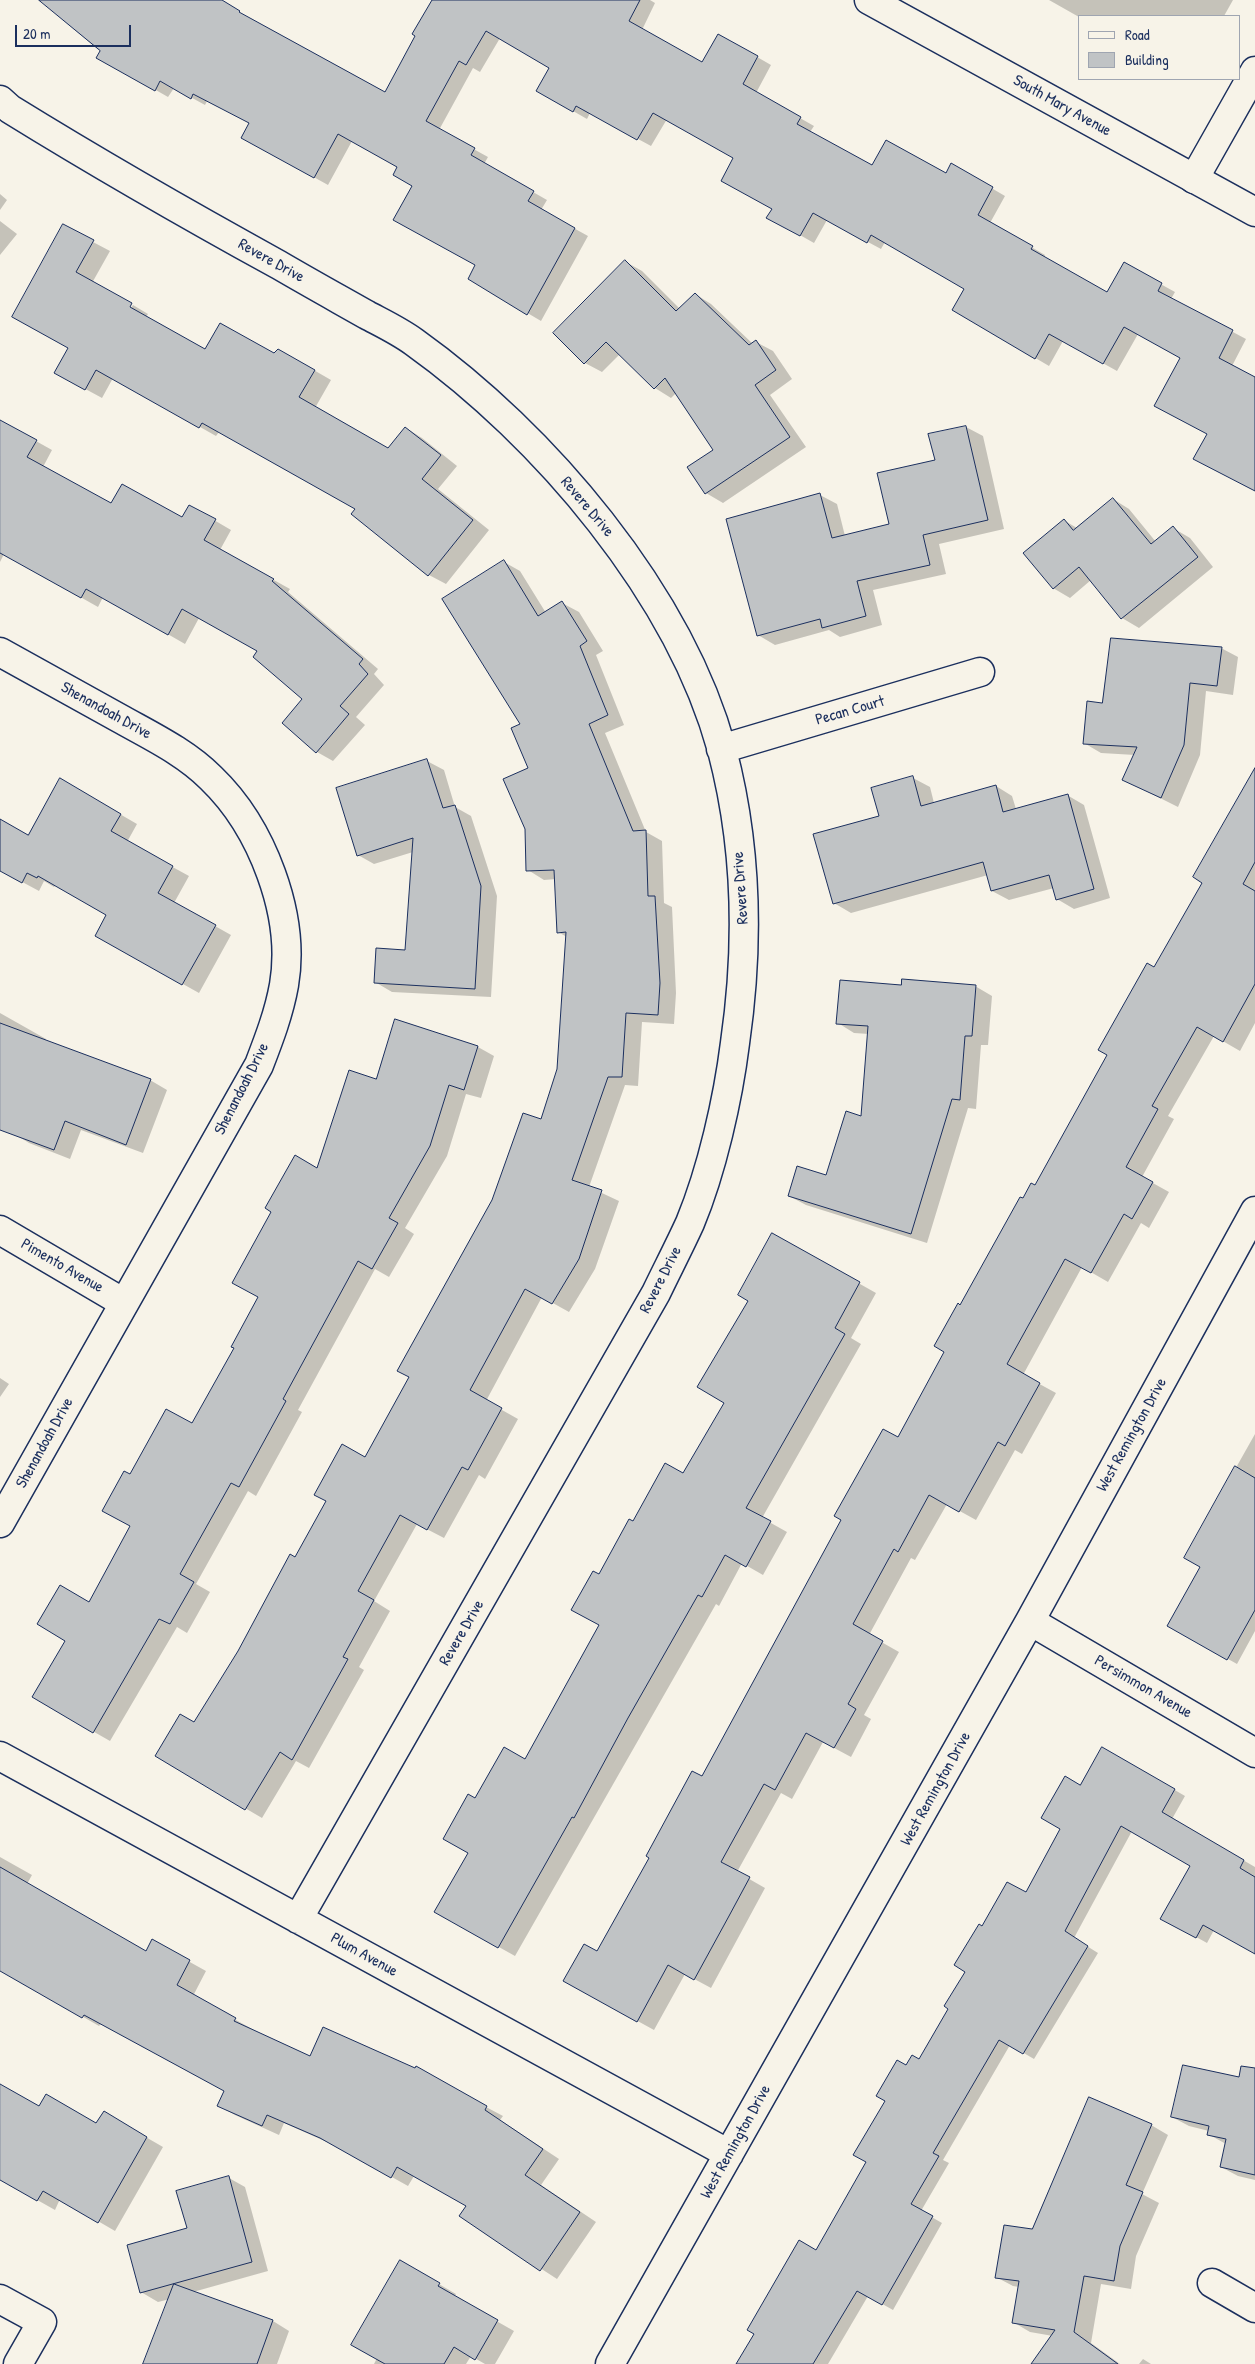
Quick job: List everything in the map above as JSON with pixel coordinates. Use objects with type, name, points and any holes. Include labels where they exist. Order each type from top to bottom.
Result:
[{"type":"street","name":"South Mary Avenue","points":[[869,0],[1255,212]]},
{"type":"street","points":[[1194,179],[1255,71]]},
{"type":"street","name":"Revere Drive","points":[[0,100],[10,109],[114,173],[411,340],[485,398],[545,457],[606,527],[655,602],[696,676],[721,749],[735,814],[742,877],[744,933],[743,992],[732,1069],[716,1142],[691,1220],[656,1293],[298,1919]]},
{"type":"street","name":"Shenandoah Drive","points":[[0,652],[170,746],[211,778],[245,818],[268,863],[280,904],[286,944],[284,984],[274,1026],[262,1057],[0,1523]]},
{"type":"street","name":"Pecan Court","points":[[721,749],[980,672]]},
{"type":"street","name":"West Remington Drive","points":[[610,2364],[1030,1621],[1255,1211]]},
{"type":"street","name":"Pimento Avenue","points":[[0,1230],[124,1303]]},
{"type":"street","name":"Persimmon Avenue","points":[[1030,1621],[1255,1753]]},
{"type":"street","name":"Plum Avenue","points":[[0,1756],[729,2154]]},
{"type":"street","points":[[1212,2283],[1255,2308]]},
{"type":"street","points":[[0,2299],[42,2322],[18,2364]]},
{"type":"building","points":[[39,0],[222,0],[239,12],[385,92],[415,36],[412,34],[432,0],[640,0],[629,21],[702,62],[718,34],[758,56],[743,84],[801,117],[797,124],[872,165],[886,140],[946,173],[951,163],[993,187],[978,215],[1033,246],[1031,249],[1107,292],[1124,262],[1162,283],[1158,291],[1233,330],[1219,358],[1255,377],[1255,491],[1193,459],[1207,434],[1154,406],[1180,358],[1124,327],[1103,364],[1049,334],[1035,359],[952,310],[964,289],[871,235],[867,243],[813,213],[800,236],[766,218],[772,209],[721,181],[733,158],[653,113],[637,140],[576,106],[573,112],[536,91],[549,68],[486,31],[466,65],[459,61],[426,121],[475,148],[471,155],[534,191],[528,201],[575,228],[527,315],[468,279],[475,265],[393,220],[412,186],[393,175],[397,167],[338,134],[314,178],[241,138],[249,123],[193,94],[191,99],[160,81],[155,91],[96,58],[100,51]]},
{"type":"building","points":[[63,224],[94,240],[76,272],[132,303],[130,307],[205,349],[220,323],[274,353],[278,349],[315,370],[299,397],[388,448],[405,427],[441,455],[422,479],[473,520],[428,576],[351,514],[355,509],[202,423],[199,428],[96,370],[85,390],[54,373],[68,348],[12,317]]},
{"type":"building","points":[[625,260],[676,311],[695,293],[749,345],[756,340],[776,370],[755,385],[790,437],[705,494],[687,467],[713,450],[665,378],[654,389],[606,342],[584,364],[553,333]]},
{"type":"building","points":[[0,420],[37,440],[27,457],[111,503],[122,484],[182,517],[189,505],[216,519],[204,540],[274,579],[272,581],[363,659],[359,664],[368,674],[340,706],[349,714],[316,753],[282,723],[302,699],[253,657],[257,651],[182,609],[168,635],[86,589],[81,598],[0,553]]},
{"type":"building","points":[[966,426],[988,520],[923,535],[930,565],[857,581],[866,616],[822,628],[820,619],[757,636],[726,519],[820,493],[832,538],[889,524],[877,473],[935,460],[928,434]]},
{"type":"building","points":[[1113,498],[1151,544],[1173,526],[1198,557],[1121,619],[1079,567],[1053,589],[1023,553],[1064,519],[1073,530]]},
{"type":"building","points":[[504,560],[538,616],[562,601],[587,641],[580,646],[608,715],[589,724],[633,831],[646,830],[648,896],[655,896],[660,983],[658,1015],[626,1013],[622,1077],[608,1077],[572,1180],[602,1190],[579,1259],[552,1304],[525,1289],[470,1390],[502,1408],[468,1470],[462,1467],[427,1530],[400,1515],[358,1591],[374,1600],[343,1657],[348,1659],[292,1760],[280,1752],[245,1810],[155,1756],[180,1714],[194,1722],[238,1651],[290,1554],[295,1557],[326,1501],[314,1495],[342,1444],[365,1457],[409,1377],[397,1371],[492,1200],[523,1113],[541,1119],[557,1069],[566,932],[557,933],[554,870],[526,871],[525,829],[503,779],[528,768],[511,728],[520,724],[442,599]]},
{"type":"building","points":[[1111,638],[1222,647],[1217,686],[1190,683],[1184,745],[1161,798],[1122,780],[1137,747],[1083,744],[1087,701],[1102,703]]},
{"type":"building","points":[[427,759],[443,808],[455,805],[481,886],[475,989],[374,983],[376,948],[405,950],[413,838],[357,856],[336,788]]},
{"type":"building","points":[[1255,768],[1255,862],[1243,884],[1255,891],[1255,984],[1223,1042],[1197,1027],[1152,1106],[1158,1109],[1126,1167],[1153,1182],[1132,1219],[1124,1214],[1091,1273],[1065,1259],[1007,1364],[1040,1383],[1005,1446],[998,1442],[959,1512],[929,1495],[898,1552],[894,1549],[853,1624],[883,1641],[848,1704],[856,1709],[834,1748],[806,1733],[775,1790],[764,1784],[721,1862],[750,1877],[694,1980],[668,1965],[637,2022],[563,1981],[584,1944],[597,1951],[649,1858],[646,1856],[692,1771],[702,1776],[841,1520],[834,1516],[883,1429],[898,1437],[944,1352],[934,1346],[958,1303],[960,1305],[1020,1197],[1023,1198],[1031,1183],[1035,1185],[1107,1055],[1098,1050],[1147,963],[1154,967],[1202,883],[1193,877]]},
{"type":"building","points":[[913,776],[921,806],[996,785],[1003,812],[1068,794],[1094,889],[1056,900],[1049,875],[991,891],[983,862],[833,904],[813,834],[879,816],[871,788]]},
{"type":"building","points":[[60,778],[121,814],[111,831],[173,866],[158,893],[216,925],[182,985],[95,936],[106,915],[38,876],[37,878],[27,873],[22,883],[0,871],[0,819],[28,835]]},
{"type":"building","points":[[902,979],[976,985],[972,1036],[965,1036],[960,1100],[952,1099],[911,1234],[788,1196],[797,1166],[826,1175],[846,1111],[861,1116],[868,1026],[836,1024],[840,980],[901,985]]},
{"type":"building","points":[[395,1019],[478,1046],[464,1090],[449,1085],[430,1146],[389,1218],[398,1223],[372,1269],[358,1261],[283,1399],[286,1401],[239,1487],[231,1483],[180,1574],[194,1582],[170,1624],[159,1619],[93,1733],[32,1697],[65,1641],[37,1624],[60,1585],[89,1602],[130,1526],[102,1511],[124,1471],[130,1474],[166,1409],[192,1423],[234,1348],[231,1347],[258,1297],[232,1283],[271,1212],[265,1208],[295,1155],[317,1168],[349,1070],[376,1079]]},
{"type":"building","points":[[0,1023],[151,1079],[126,1145],[65,1121],[54,1150],[0,1130]]},
{"type":"building","points":[[772,1233],[860,1282],[835,1328],[845,1334],[746,1508],[771,1521],[746,1567],[725,1555],[702,1597],[698,1595],[574,1818],[572,1817],[498,1948],[434,1912],[468,1853],[443,1839],[468,1794],[475,1798],[504,1747],[525,1759],[599,1625],[571,1610],[593,1571],[599,1574],[629,1519],[633,1521],[665,1463],[683,1473],[724,1403],[697,1387],[748,1301],[738,1295]]},
{"type":"building","points":[[1235,1466],[1255,1478],[1255,1610],[1227,1660],[1167,1626],[1200,1567],[1184,1558]]},
{"type":"building","points":[[1102,1747],[1175,1789],[1162,1812],[1244,1860],[1240,1868],[1255,1877],[1255,1954],[1203,1925],[1196,1938],[1160,1919],[1190,1866],[1121,1826],[1065,1931],[1088,1946],[1023,2054],[999,2040],[933,2153],[939,2156],[911,2204],[933,2216],[882,2305],[857,2291],[813,2364],[736,2364],[754,2334],[747,2330],[799,2240],[816,2250],[866,2162],[853,2155],[885,2101],[876,2096],[897,2060],[906,2065],[912,2055],[919,2059],[948,2009],[944,2006],[965,1972],[954,1965],[979,1924],[982,1926],[1007,1882],[1026,1892],[1060,1829],[1041,1818],[1065,1776],[1080,1785]]},
{"type":"building","points":[[0,1867],[146,1951],[152,1939],[190,1960],[177,1985],[236,2018],[234,2021],[310,2056],[323,2027],[415,2068],[416,2066],[487,2106],[485,2110],[543,2149],[525,2175],[580,2212],[540,2271],[459,2216],[466,2206],[397,2167],[391,2178],[320,2138],[267,2115],[262,2126],[217,2106],[224,2091],[84,2015],[82,2018],[0,1971]]},
{"type":"building","points":[[1183,2065],[1239,2077],[1241,2066],[1255,2068],[1255,2175],[1220,2167],[1226,2139],[1207,2135],[1209,2126],[1171,2117]]},
{"type":"building","points":[[0,2084],[39,2106],[46,2094],[96,2123],[104,2111],[147,2137],[98,2223],[43,2191],[37,2201],[0,2180]]},
{"type":"building","points":[[1089,2097],[1152,2124],[1126,2185],[1143,2192],[1120,2246],[1114,2281],[1084,2276],[1074,2332],[1118,2364],[1031,2364],[1055,2330],[1012,2323],[1019,2281],[995,2278],[1004,2225],[1032,2229]]},
{"type":"building","points":[[229,2176],[252,2262],[140,2293],[127,2245],[187,2228],[176,2191]]},
{"type":"building","points":[[400,2260],[440,2283],[438,2286],[498,2320],[475,2360],[454,2347],[444,2364],[385,2364],[351,2345]]},
{"type":"building","points":[[174,2284],[273,2320],[257,2364],[143,2364]]}]
